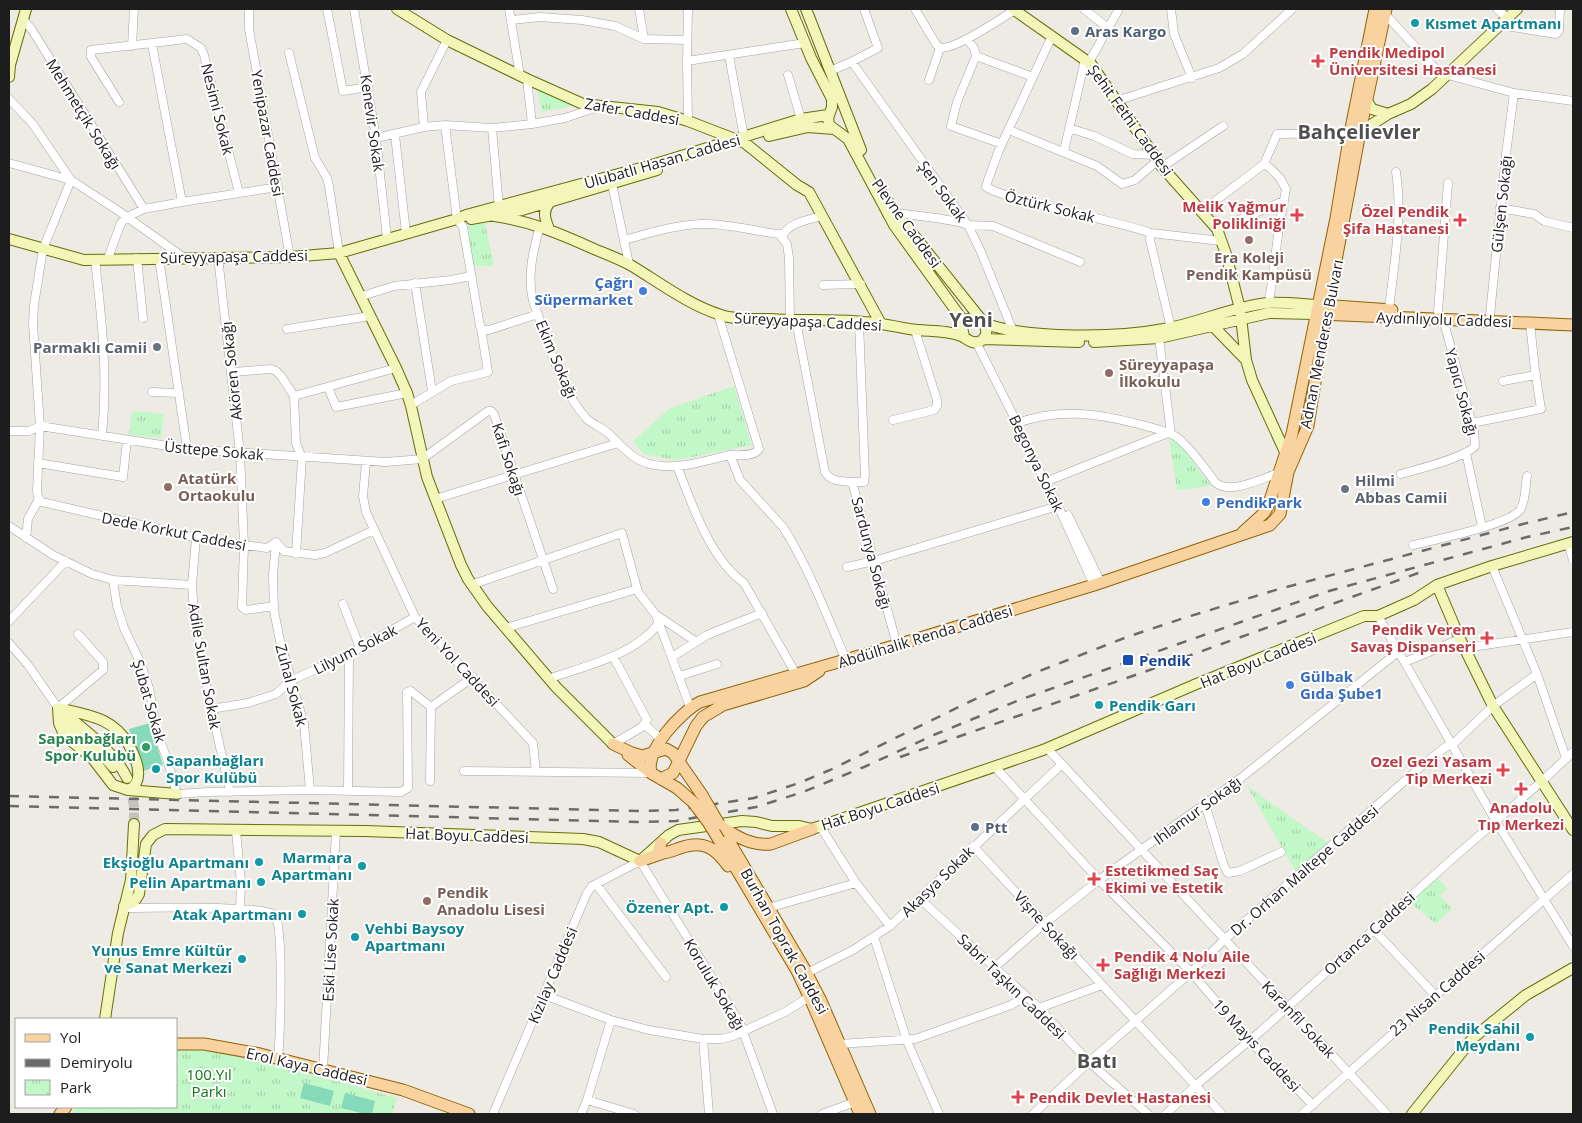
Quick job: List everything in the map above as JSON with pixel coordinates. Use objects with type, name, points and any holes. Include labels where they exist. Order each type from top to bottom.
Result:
[{"type":"main road","name":"Adnan Menderes Bulvarı","points":[[1353,135],[1367,101],[1382,10]]},
{"type":"main road","name":"Adnan Menderes Bulvarı","points":[[1280,514],[1288,472],[1308,426],[1322,309],[1353,135],[1382,10]]},
{"type":"main road","name":"Adnan Menderes Bulvarı","points":[[1270,501],[1275,477],[1292,434],[1322,309]]},
{"type":"main road","name":"Aydınlıyolu Caddesi","points":[[1322,309],[1389,310],[1530,323],[1573,325]]},
{"type":"main road","name":"Aydınlıyolu Caddesi","points":[[1322,309],[1441,315],[1573,317]]},
{"type":"main road","points":[[1280,514],[1273,513],[1270,501],[1278,495],[1284,500]]},
{"type":"main road","name":"Abdülhalik Renda Caddesi","points":[[1235,536],[1243,532],[1264,513],[1270,501]]},
{"type":"main road","name":"Abdülhalik Renda Caddesi","points":[[678,761],[696,726],[703,717],[723,705],[800,678],[827,665],[1098,584],[1270,525],[1280,514]]},
{"type":"main road","name":"Abdülhalik Renda Caddesi","points":[[652,754],[674,723],[690,707],[710,698],[800,678]]},
{"type":"main road","points":[[674,723],[675,728],[680,734],[691,735]]},
{"type":"main road","points":[[613,744],[639,756],[652,754],[666,748],[673,753],[698,799],[719,824],[728,839],[764,845],[816,828]]},
{"type":"main road","points":[[613,744],[651,773],[698,799]]},
{"type":"main road","points":[[651,773],[650,762],[652,754]]},
{"type":"main road","points":[[661,779],[673,773],[678,761]]},
{"type":"main road","name":"Burhan Toprak Caddesi","points":[[698,799],[708,822],[728,839],[764,909],[820,1000],[870,1114]]},
{"type":"main road","points":[[640,861],[662,848],[700,844],[709,846],[722,858],[764,909]]},
{"type":"main road","name":"Burhan Toprak Caddesi","points":[[803,975],[809,998],[860,1114]]},
{"type":"main road","name":"Erol Kaya Caddesi","points":[[178,1044],[210,1045],[394,1087],[468,1114]]},
{"type":"main road","name":"Erol Kaya Caddesi","points":[[434,1101],[446,1114]]},
{"type":"street","points":[[9,77],[9,65],[26,9]]},
{"type":"street","points":[[132,46],[134,9]]},
{"type":"street","name":"Yenipazar Caddesi","points":[[248,9],[249,29],[290,257]]},
{"type":"street","points":[[327,9],[343,91],[368,87]]},
{"type":"street","name":"Kenevir Sokak","points":[[354,9],[376,138],[387,238]]},
{"type":"street","name":"Zafer Caddesi","points":[[397,9],[447,40],[583,104],[658,112],[741,140],[809,192],[861,284],[881,324]]},
{"type":"street","points":[[509,9],[532,124]]},
{"type":"street","points":[[639,9],[644,39]]},
{"type":"street","points":[[688,9],[688,121]]},
{"type":"street","points":[[792,9],[811,58],[832,98],[832,107],[829,114],[829,125],[835,129],[844,127],[847,116],[840,109],[829,114]]},
{"type":"street","name":"Plevne Caddesi","points":[[806,9],[870,171],[896,213],[983,321]]},
{"type":"street","points":[[830,71],[878,48],[864,9]]},
{"type":"street","points":[[915,9],[940,48]]},
{"type":"street","points":[[940,48],[946,48],[967,39],[1014,9]]},
{"type":"street","name":"Şehit Fethi Caddesi","points":[[1014,9],[1087,61],[1158,161],[1217,228],[1240,314],[1246,360],[1252,380],[1286,452]]},
{"type":"street","points":[[1084,9],[1108,28]]},
{"type":"street","points":[[1064,151],[1087,61],[1118,9]]},
{"type":"street","points":[[1171,9],[1174,34],[1192,78]]},
{"type":"street","points":[[1116,101],[1219,68],[1243,54],[1292,9]]},
{"type":"street","points":[[1497,9],[1503,21],[1556,34],[1559,31],[1560,9]]},
{"type":"street","points":[[1202,211],[1264,164],[1277,134],[1353,135],[1418,99],[1446,77],[1517,9]]},
{"type":"street","points":[[1382,10],[1446,77],[1514,93],[1573,101]]},
{"type":"street","points":[[512,20],[540,17],[562,18],[615,26],[644,39],[687,40]]},
{"type":"street","name":"Mehmetçik Sokağı","points":[[23,19],[32,30],[144,209]]},
{"type":"street","name":"Öztürk Sokak","points":[[1052,36],[1002,144],[986,187],[992,191],[1077,215],[1116,222],[1151,233]]},
{"type":"street","name":"Nesimi Sokak","points":[[119,102],[91,57],[90,52],[92,49],[187,39],[201,48],[239,193]]},
{"type":"street","points":[[967,39],[974,48],[976,56],[957,102],[951,126],[1002,144]]},
{"type":"street","points":[[424,127],[421,92],[447,40]]},
{"type":"street","points":[[687,62],[805,43]]},
{"type":"street","points":[[152,44],[182,202]]},
{"type":"street","points":[[929,80],[940,48]]},
{"type":"street","points":[[289,53],[315,158],[327,178],[339,253],[362,296],[411,404],[422,459],[460,565],[471,584],[548,679],[613,744],[642,727],[646,720],[613,656]]},
{"type":"street","points":[[811,58],[820,64],[825,54]]},
{"type":"street","points":[[729,56],[741,140]]},
{"type":"street","points":[[976,56],[1033,77]]},
{"type":"street","name":"Şen Sokak","points":[[852,62],[968,226],[1014,331]]},
{"type":"street","points":[[788,75],[801,119]]},
{"type":"street","name":"Gülşen Sokağı","points":[[1490,315],[1500,208],[1514,93]]},
{"type":"street","points":[[9,99],[32,123],[71,180]]},
{"type":"street","points":[[1367,101],[1372,109],[1388,114]]},
{"type":"street","points":[[376,138],[424,127],[445,125],[492,128],[532,124],[565,118],[599,106]]},
{"type":"street","name":"Ulubatlı Hasan Caddesi","points":[[511,212],[612,184],[801,119],[829,114]]},
{"type":"street","points":[[411,404],[451,381],[488,372],[482,328],[463,227],[457,219],[445,125]]},
{"type":"street","points":[[1009,130],[1097,166],[1122,184],[1134,180],[1158,161],[1223,126]]},
{"type":"street","points":[[492,128],[496,210]]},
{"type":"street","name":"Ulubatlı Hasan Caddesi","points":[[496,210],[741,140],[802,128],[835,129]]},
{"type":"street","points":[[1070,128],[1094,136],[1133,154],[1158,161]]},
{"type":"street","name":"Plevne Caddesi","points":[[835,129],[848,139],[894,225],[963,323]]},
{"type":"street","points":[[395,135],[406,233]]},
{"type":"street","points":[[9,163],[71,180],[183,257]]},
{"type":"street","points":[[1264,164],[1280,178],[1286,189],[1269,303]]},
{"type":"street","points":[[1389,310],[1399,220],[1399,187],[1396,172]]},
{"type":"street","points":[[26,538],[28,519],[39,499],[37,492],[40,426],[32,324],[34,306],[44,249],[71,180]]},
{"type":"street","points":[[1441,315],[1448,183]]},
{"type":"street","points":[[612,184],[629,264]]},
{"type":"street","points":[[108,258],[121,223],[127,217],[144,209],[278,187]]},
{"type":"street","points":[[1217,228],[1284,200]]},
{"type":"street","points":[[544,228],[546,206],[550,202]]},
{"type":"street","points":[[1500,208],[1534,214],[1544,221],[1573,228]]},
{"type":"street","name":"Süreyyapaşa Caddesi","points":[[496,210],[629,264],[689,300],[728,317],[793,321],[859,322],[915,330],[938,331]]},
{"type":"street","name":"Süreyyapaşa Caddesi","points":[[9,239],[84,260],[108,258],[290,257],[339,253],[457,219],[467,220],[496,210],[511,212],[528,218],[544,228]]},
{"type":"street","points":[[896,213],[959,222],[968,226],[993,226],[1080,262]]},
{"type":"street","points":[[782,237],[785,230],[790,226],[822,216]]},
{"type":"street","points":[[624,240],[680,226],[702,224],[761,231],[779,234],[782,237],[787,244],[789,258],[793,321],[825,472],[833,480],[852,482]]},
{"type":"street","name":"Ekim Sokağı","points":[[544,228],[533,253],[530,278],[531,291],[560,373],[578,407],[587,419],[605,430],[628,454],[643,462],[663,466],[677,466],[730,455],[753,454],[759,449],[718,314]]},
{"type":"street","points":[[1171,328],[1150,240],[1151,233],[1221,241]]},
{"type":"street","name":"Akören Sokağı","points":[[218,257],[240,453],[244,545],[242,606],[246,610],[274,606]]},
{"type":"street","points":[[137,258],[143,318]]},
{"type":"street","points":[[159,258],[187,449]]},
{"type":"street","points":[[96,259],[106,361],[102,436]]},
{"type":"street","points":[[362,296],[394,286],[472,276]]},
{"type":"street","points":[[415,284],[432,391]]},
{"type":"street","points":[[823,285],[861,284]]},
{"type":"street","points":[[963,323],[962,331],[967,340],[1108,342],[1159,338],[1212,325],[1269,303],[1322,309]]},
{"type":"street","points":[[938,331],[963,323],[972,317],[999,328],[1014,331],[1092,335],[1137,333],[1240,314],[1322,309]]},
{"type":"street","points":[[482,328],[488,330],[538,314]]},
{"type":"street","name":"Yapıcı Sokağı","points":[[1401,474],[1466,453],[1472,449],[1476,442],[1441,315]]},
{"type":"street","points":[[286,330],[370,316]]},
{"type":"street","points":[[979,340],[986,332],[983,321]]},
{"type":"street","name":"Sardunya Sokağı","points":[[859,322],[865,476],[864,482],[852,482],[897,645]]},
{"type":"street","points":[[1472,423],[1541,409],[1530,323]]},
{"type":"street","points":[[1212,325],[1246,360]]},
{"type":"street","points":[[893,420],[934,410],[937,406],[937,400],[915,330]]},
{"type":"street","points":[[938,331],[964,336]]},
{"type":"street","points":[[1159,338],[1169,434]]},
{"type":"street","name":"Begonya Sokak","points":[[979,340],[1017,423],[1019,432],[1098,584]]},
{"type":"street","points":[[294,396],[396,368]]},
{"type":"street","points":[[232,372],[271,369],[276,371],[294,396],[296,443],[302,458],[296,554]]},
{"type":"street","points":[[1503,381],[1536,376]]},
{"type":"street","points":[[328,387],[336,407],[406,393]]},
{"type":"street","points":[[152,392],[179,393]]},
{"type":"street","name":"Kafi Sokağı","points":[[422,459],[492,411],[553,590]]},
{"type":"street","points":[[1098,584],[1050,480],[1017,423],[1042,416],[1074,413],[1123,420],[1169,434],[1179,439],[1219,486],[1226,488],[1237,487],[1275,477],[1284,500]]},
{"type":"street","name":"Üsttepe Sokak","points":[[9,431],[29,431],[40,426],[187,449],[302,458],[366,462],[422,459]]},
{"type":"street","points":[[1050,480],[1169,434]]},
{"type":"street","points":[[38,463],[123,478],[127,440]]},
{"type":"street","points":[[435,499],[618,443]]},
{"type":"street","points":[[1466,453],[1482,527]]},
{"type":"street","points":[[730,455],[740,480],[783,527],[806,569],[846,660]]},
{"type":"street","name":"Yeni Yol Caddesi","points":[[366,462],[362,496],[366,512],[415,617],[533,743],[536,772]]},
{"type":"street","points":[[677,466],[689,497],[710,540],[723,562],[744,583],[800,678]]},
{"type":"street","points":[[1413,545],[1505,520],[1518,512],[1523,503],[1527,476]]},
{"type":"street","name":"Dede Korkut Caddesi","points":[[39,499],[42,502],[196,538],[267,548],[276,542]]},
{"type":"street","points":[[846,567],[874,562],[1058,506]]},
{"type":"street","points":[[9,526],[26,538],[92,574],[113,580],[192,585]]},
{"type":"street","points":[[276,542],[284,551],[296,554],[325,554],[374,530]]},
{"type":"street","points":[[471,584],[622,533],[637,589],[659,623],[690,707]]},
{"type":"street","name":"Adile Sultan Sokak","points":[[196,538],[192,585],[195,626],[230,792]]},
{"type":"street","name":"Zuhal Sokak","points":[[276,542],[273,575],[274,606],[290,681],[304,724],[310,790]]},
{"type":"street","points":[[1571,543],[1573,560]]},
{"type":"street","name":"Hat Boyu Caddesi","points":[[662,848],[669,835],[678,830],[742,821],[772,826],[816,828],[1047,748],[1338,626],[1364,616],[1378,616],[1414,600],[1437,585],[1492,566],[1571,543]]},
{"type":"street","points":[[9,621],[66,561]]},
{"type":"street","points":[[1492,566],[1537,674],[1566,758]]},
{"type":"street","name":"Şubat Sokak","points":[[113,580],[117,606],[149,688],[158,735],[168,759],[177,794]]},
{"type":"street","points":[[1437,585],[1462,644],[1493,706],[1573,830]]},
{"type":"street","points":[[506,628],[637,589]]},
{"type":"street","points":[[343,604],[360,648]]},
{"type":"street","points":[[654,613],[695,641]]},
{"type":"street","points":[[672,657],[695,641],[762,613]]},
{"type":"street","points":[[1378,616],[1496,821],[1573,946]]},
{"type":"street","name":"Lilyum Sokak","points":[[211,709],[248,703],[276,694],[290,681],[349,654],[415,617]]},
{"type":"street","points":[[548,679],[633,647],[648,636],[659,623]]},
{"type":"street","points":[[1405,662],[1462,644],[1523,640],[1573,632]]},
{"type":"street","points":[[58,708],[105,667],[104,662],[78,634]]},
{"type":"street","points":[[9,643],[32,671],[58,708],[109,751],[123,778]]},
{"type":"street","name":"Ihlamur Sokağı","points":[[995,967],[1045,923],[1099,880],[1241,778],[1398,652]]},
{"type":"street","points":[[348,791],[349,654]]},
{"type":"street","points":[[680,676],[717,664]]},
{"type":"street","name":"Dr. Orhan Maltepe Caddesi","points":[[1033,1114],[1224,940],[1421,768],[1447,746],[1453,744],[1493,706],[1537,674]]},
{"type":"street","points":[[431,707],[472,677]]},
{"type":"street","points":[[58,708],[59,723],[64,735],[93,759],[113,785],[128,790],[177,794],[310,790],[401,792],[407,789],[407,692],[411,691],[431,707],[430,780]]},
{"type":"street","points":[[58,708],[95,716],[114,727],[124,736],[131,748],[137,763],[138,776],[143,785],[147,788],[173,791],[177,794]]},
{"type":"street","points":[[644,724],[662,740]]},
{"type":"street","name":"Karanfil Sokak","points":[[1047,748],[1387,1114]]},
{"type":"street","name":"Ortanca Caddesi","points":[[1166,1114],[1196,1085],[1287,1007],[1573,752]]},
{"type":"street","name":"Akasya Sokak","points":[[803,975],[853,950],[890,926],[1061,765]]},
{"type":"street","name":"19 Mayıs Caddesi","points":[[995,767],[1099,880],[1191,972],[1249,1040],[1313,1105]]},
{"type":"street","points":[[464,771],[651,773]]},
{"type":"street","points":[[128,790],[134,786],[138,776]]},
{"type":"street","points":[[1205,804],[1224,866],[1228,873],[1240,870],[1281,852]]},
{"type":"street","points":[[105,1018],[124,907],[131,824]]},
{"type":"street","points":[[816,828],[890,926]]},
{"type":"street","name":"Hat Boyu Caddesi","points":[[124,907],[137,899],[143,875],[144,849],[150,838],[157,832],[169,829],[495,835],[591,840],[640,861]]},
{"type":"street","points":[[236,831],[240,909]]},
{"type":"street","name":"Eski Lise Sokak","points":[[323,1070],[336,831]]},
{"type":"street","name":"Vişne Sokağı","points":[[973,846],[1222,1114]]},
{"type":"street","name":"Kızılay Caddesi","points":[[493,1114],[587,893],[592,886],[640,861]]},
{"type":"street","name":"Koruluk Sokağı","points":[[640,861],[744,1030],[772,1114]]},
{"type":"street","name":"23 Nisan Caddesi","points":[[1302,1114],[1573,874]]},
{"type":"street","points":[[764,909],[856,883]]},
{"type":"street","points":[[596,884],[666,976]]},
{"type":"street","name":"Sabri Taşkın Caddesi","points":[[920,899],[1039,1008],[1089,1062],[1148,1114]]},
{"type":"street","points":[[124,907],[271,911],[276,916],[278,922],[281,1026],[278,1059]]},
{"type":"street","points":[[1374,929],[1436,996]]},
{"type":"street","points":[[874,937],[907,1041],[939,1114]]},
{"type":"street","points":[[1412,1114],[1474,1038],[1526,996],[1573,968]]},
{"type":"street","points":[[1039,1008],[1102,985]]},
{"type":"street","points":[[544,995],[611,1020],[650,1030],[703,1039],[721,1039],[733,1036],[785,1012],[809,998]]},
{"type":"street","points":[[839,1044],[907,1041],[933,1034],[1011,1006],[1026,996]]},
{"type":"street","points":[[581,1114],[611,1020]]},
{"type":"street","points":[[703,1039],[709,1114]]},
{"type":"street","points":[[587,1100],[634,1114]]},
{"type":"street","points":[[822,1114],[855,1102]]},
{"type":"green space","points":[[537,90],[539,90],[573,106],[542,112]]},
{"type":"green space","points":[[485,223],[494,266],[474,266],[467,226]]},
{"type":"green space","points":[[734,386],[752,445],[677,460],[643,454],[633,441],[670,408]]},
{"type":"green space","points":[[132,411],[164,414],[161,438],[129,435]]},
{"type":"green space","points":[[1170,437],[1174,437],[1211,486],[1177,490]]},
{"type":"green space","name":"Sapanbağları Spor Kulubü","points":[[150,723],[163,765],[143,771],[129,729]]},
{"type":"green space","points":[[1247,786],[1331,845],[1297,874]]},
{"type":"green space","points":[[1437,876],[1447,889],[1440,895],[1452,909],[1436,924],[1408,901]]},
{"type":"green space","name":"100.Yıl Parkı","points":[[188,1049],[231,1054],[397,1098],[392,1114],[71,1114],[75,1108],[178,1108],[178,1050]]},
{"type":"green space","points":[[304,1083],[334,1091],[330,1106],[300,1098]]},
{"type":"green space","points":[[345,1093],[375,1101],[372,1114],[341,1108]]},
{"type":"tunnel","points":[[129,783],[134,806],[134,824]]},
{"type":"railway","points":[[9,796],[642,811],[676,810],[754,798],[830,770],[969,702],[1037,672],[1127,637],[1279,589],[1573,512]]},
{"type":"railway","points":[[9,806],[642,822],[676,821],[756,807],[803,792],[1022,699],[1329,591],[1527,537],[1573,527]]},
{"type":"railway","points":[[900,757],[1144,672],[1421,572]]},
{"type":"place","name":"Kısmet Apartmanı","points":[[1415,23]]},
{"type":"place","name":"Aras Kargo","points":[[1075,31]]},
{"type":"place","name":"Pendik Medipol Üniversitesi Hastanesi","points":[[1318,61]]},
{"type":"place","name":"Melik Yağmur Polikliniği","points":[[1297,215]]},
{"type":"place","name":"Özel Pendik Şifa Hastanesi","points":[[1460,220]]},
{"type":"place","name":"Era Koleji Pendik Kampüsü","points":[[1249,240]]},
{"type":"place","name":"Çağrı Süpermarket","points":[[643,291]]},
{"type":"place","name":"Parmaklı Camii","points":[[157,347]]},
{"type":"place","name":"Süreyyapaşa İlkokulu","points":[[1109,373]]},
{"type":"place","name":"Atatürk Ortaokulu","points":[[168,487]]},
{"type":"place","name":"Hilmi Abbas Camii","points":[[1345,489]]},
{"type":"place","name":"PendikPark","points":[[1206,502]]},
{"type":"place","name":"Pendik Verem Savaş Dispanseri","points":[[1487,638]]},
{"type":"place","name":"Pendik","points":[[1128,660]]},
{"type":"place","name":"Gülbak Gıda Şube1","points":[[1290,685]]},
{"type":"place","name":"Pendik Garı","points":[[1099,705]]},
{"type":"place","name":"Sapanbağları Spor Kulubü","points":[[146,747]]},
{"type":"place","name":"Sapanbağları Spor Kulübü","points":[[156,769]]},
{"type":"place","name":"Ozel Gezi Yasam Tip Merkezi","points":[[1503,770]]},
{"type":"place","name":"Anadolu Tıp Merkezi","points":[[1521,789]]},
{"type":"place","name":"Ptt","points":[[975,827]]},
{"type":"place","name":"Ekşioğlu Apartmanı","points":[[259,862]]},
{"type":"place","name":"Marmara Apartmanı","points":[[362,866]]},
{"type":"place","name":"Estetikmed Saç Ekimi ve Estetik","points":[[1094,879]]},
{"type":"place","name":"Pelin Apartmanı","points":[[261,882]]},
{"type":"place","name":"Pendik Anadolu Lisesi","points":[[427,901]]},
{"type":"place","name":"Özener Apt.","points":[[724,907]]},
{"type":"place","name":"Atak Apartmanı","points":[[302,914]]},
{"type":"place","name":"Vehbi Baysoy Apartmanı","points":[[355,937]]},
{"type":"place","name":"Yunus Emre Kültür ve Sanat Merkezi","points":[[242,959]]},
{"type":"place","name":"Pendik 4 Nolu Aile Sağlığı Merkezi","points":[[1103,965]]},
{"type":"place","name":"Pendik Sahil Meydanı","points":[[1530,1037]]},
{"type":"place","name":"Pendik Devlet Hastanesi","points":[[1018,1097]]},
{"type":"district","name":"Bahçelievler","points":[[1359,131]]},
{"type":"district","name":"Yeni","points":[[971,319]]},
{"type":"district","name":"Batı","points":[[1097,1060]]}]
